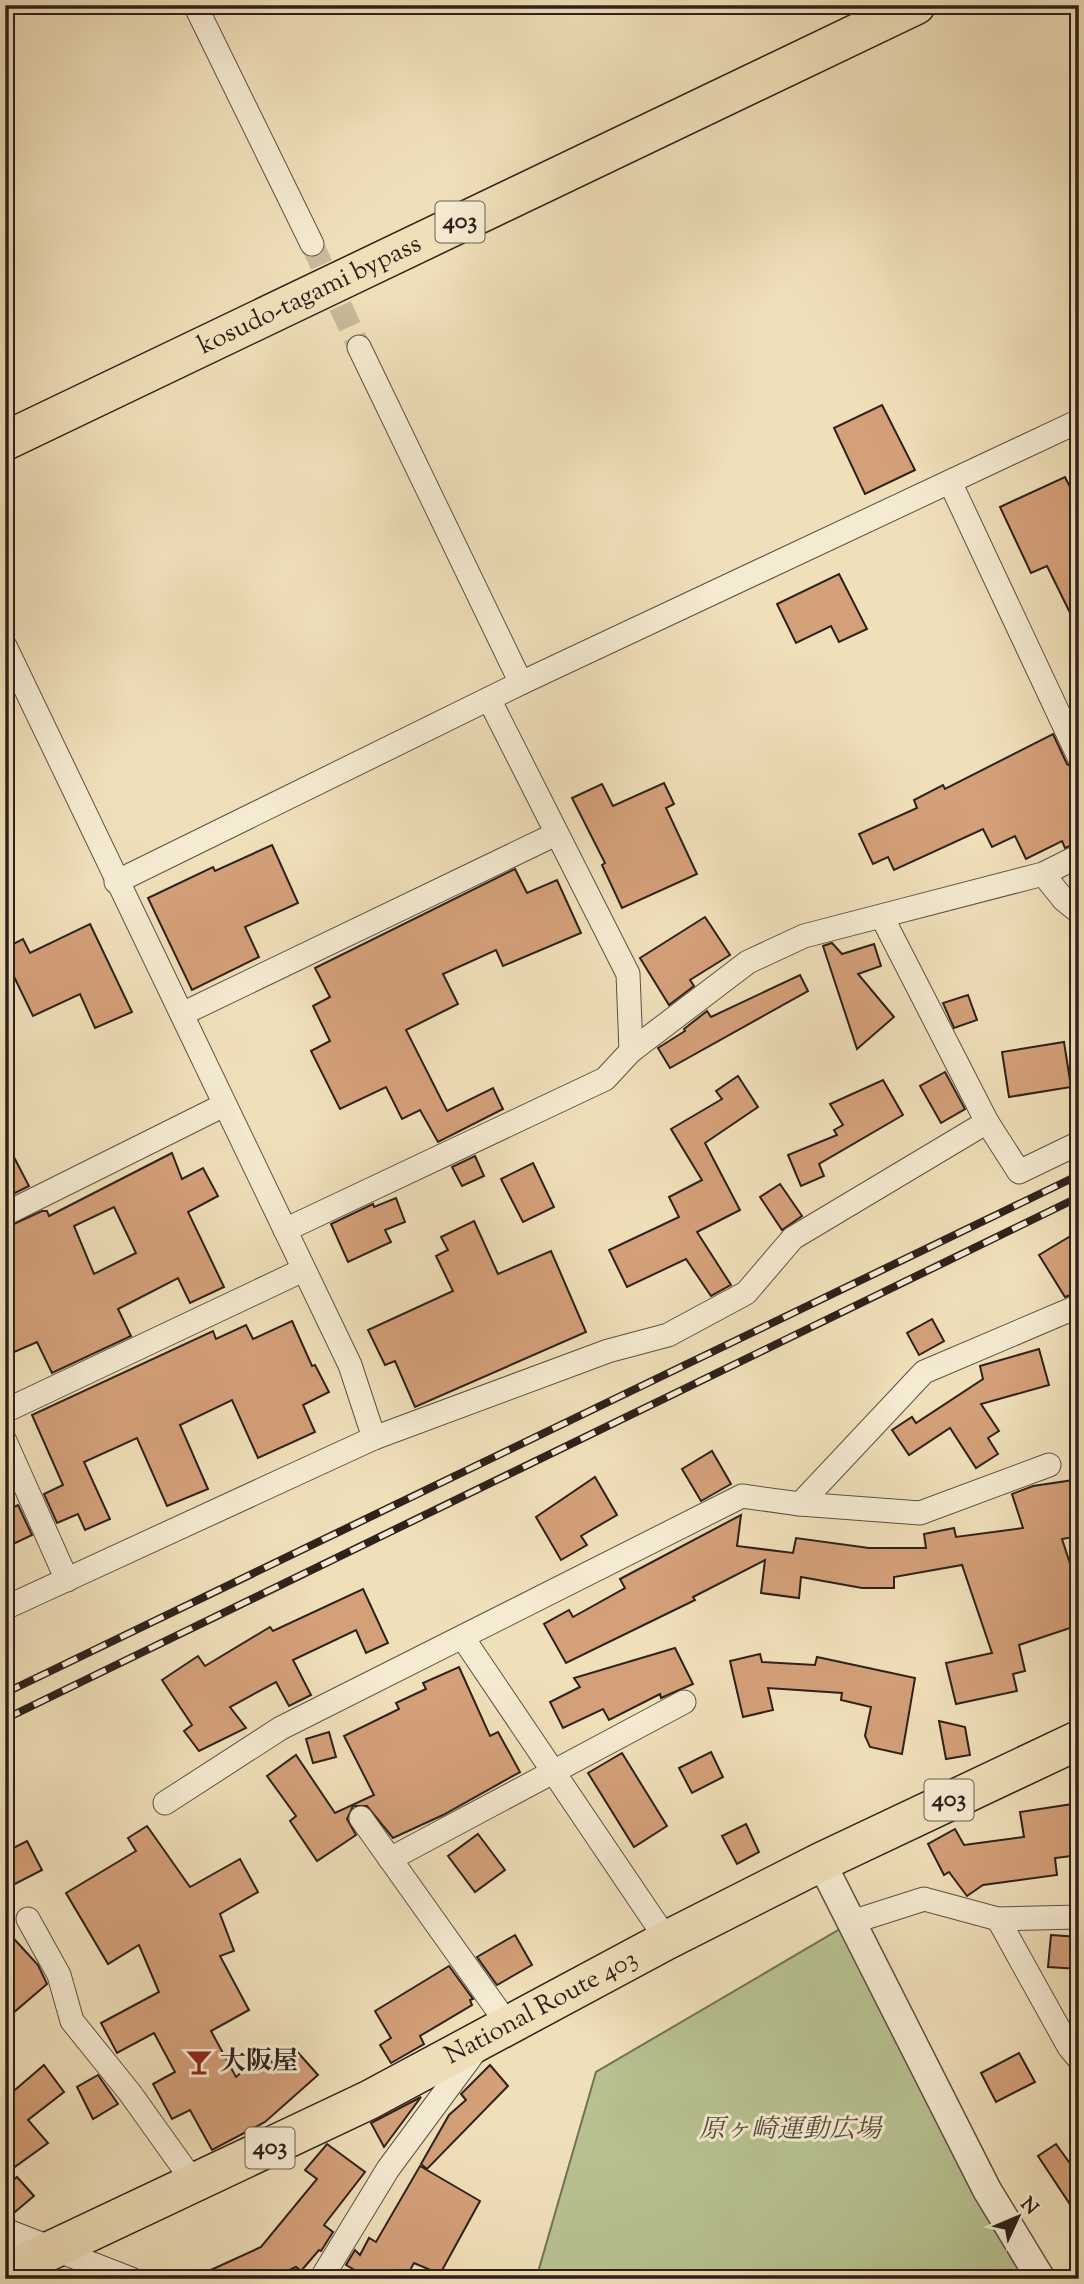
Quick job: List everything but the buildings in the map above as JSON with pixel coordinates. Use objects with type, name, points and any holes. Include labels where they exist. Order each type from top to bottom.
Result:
[{"type":"highway","name":"kosudo-tagami bypass","points":[[5,441],[916,5]]},
{"type":"highway","name":"National Route 403","points":[[5,2272],[195,2184],[496,2033],[667,1940],[821,1862],[1079,1740]]},
{"type":"street","points":[[195,5],[312,244]]},
{"type":"street","points":[[359,346],[521,683]]},
{"type":"street","points":[[116,882],[521,683],[1079,421]]},
{"type":"street","points":[[950,482],[1079,757]]},
{"type":"street","points":[[5,646],[350,1365],[374,1438]]},
{"type":"street","points":[[489,699],[628,974],[631,1051]]},
{"type":"street","points":[[182,1014],[556,834]]},
{"type":"street","points":[[285,1230],[605,1079],[631,1051],[748,962],[804,936],[1043,874],[1079,856]]},
{"type":"street","points":[[1043,874],[1064,900],[1079,912]]},
{"type":"street","points":[[882,917],[987,1122],[1019,1172],[1079,1143]]},
{"type":"street","points":[[5,1214],[224,1105]]},
{"type":"street","points":[[5,1608],[374,1438],[608,1351],[668,1335],[746,1293],[793,1238],[987,1122]]},
{"type":"street","points":[[5,1411],[303,1270]]},
{"type":"street","points":[[800,1504],[924,1372],[1079,1306]]},
{"type":"street","points":[[5,1441],[67,1580]]},
{"type":"street","points":[[165,1802],[281,1728],[742,1496],[800,1504],[920,1513],[1049,1465]]},
{"type":"street","points":[[463,1638],[667,1940]]},
{"type":"street","points":[[390,1859],[684,1702]]},
{"type":"street","points":[[321,2279],[388,2169],[496,2033],[390,1859],[361,1818]]},
{"type":"street","points":[[821,1862],[987,2190],[1041,2279]]},
{"type":"street","points":[[852,1922],[924,1899],[998,1919],[1079,1917]]},
{"type":"street","points":[[28,1919],[59,1975],[72,2021],[130,2093],[195,2184]]},
{"type":"street","points":[[998,1919],[1069,2047],[1079,2059]]},
{"type":"street","points":[[5,2230],[131,2279]]},
{"type":"green space","name":"原ヶ崎運動広場","points":[[852,1922],[1041,2279],[536,2279],[596,2072]]},
{"type":"tunnel","points":[[312,244],[359,347]]},
{"type":"railway","points":[[5,1693],[1079,1175]]},
{"type":"railway","points":[[5,1719],[1079,1197]]},
{"type":"place","name":"大阪屋","points":[[199,2062]]}]
